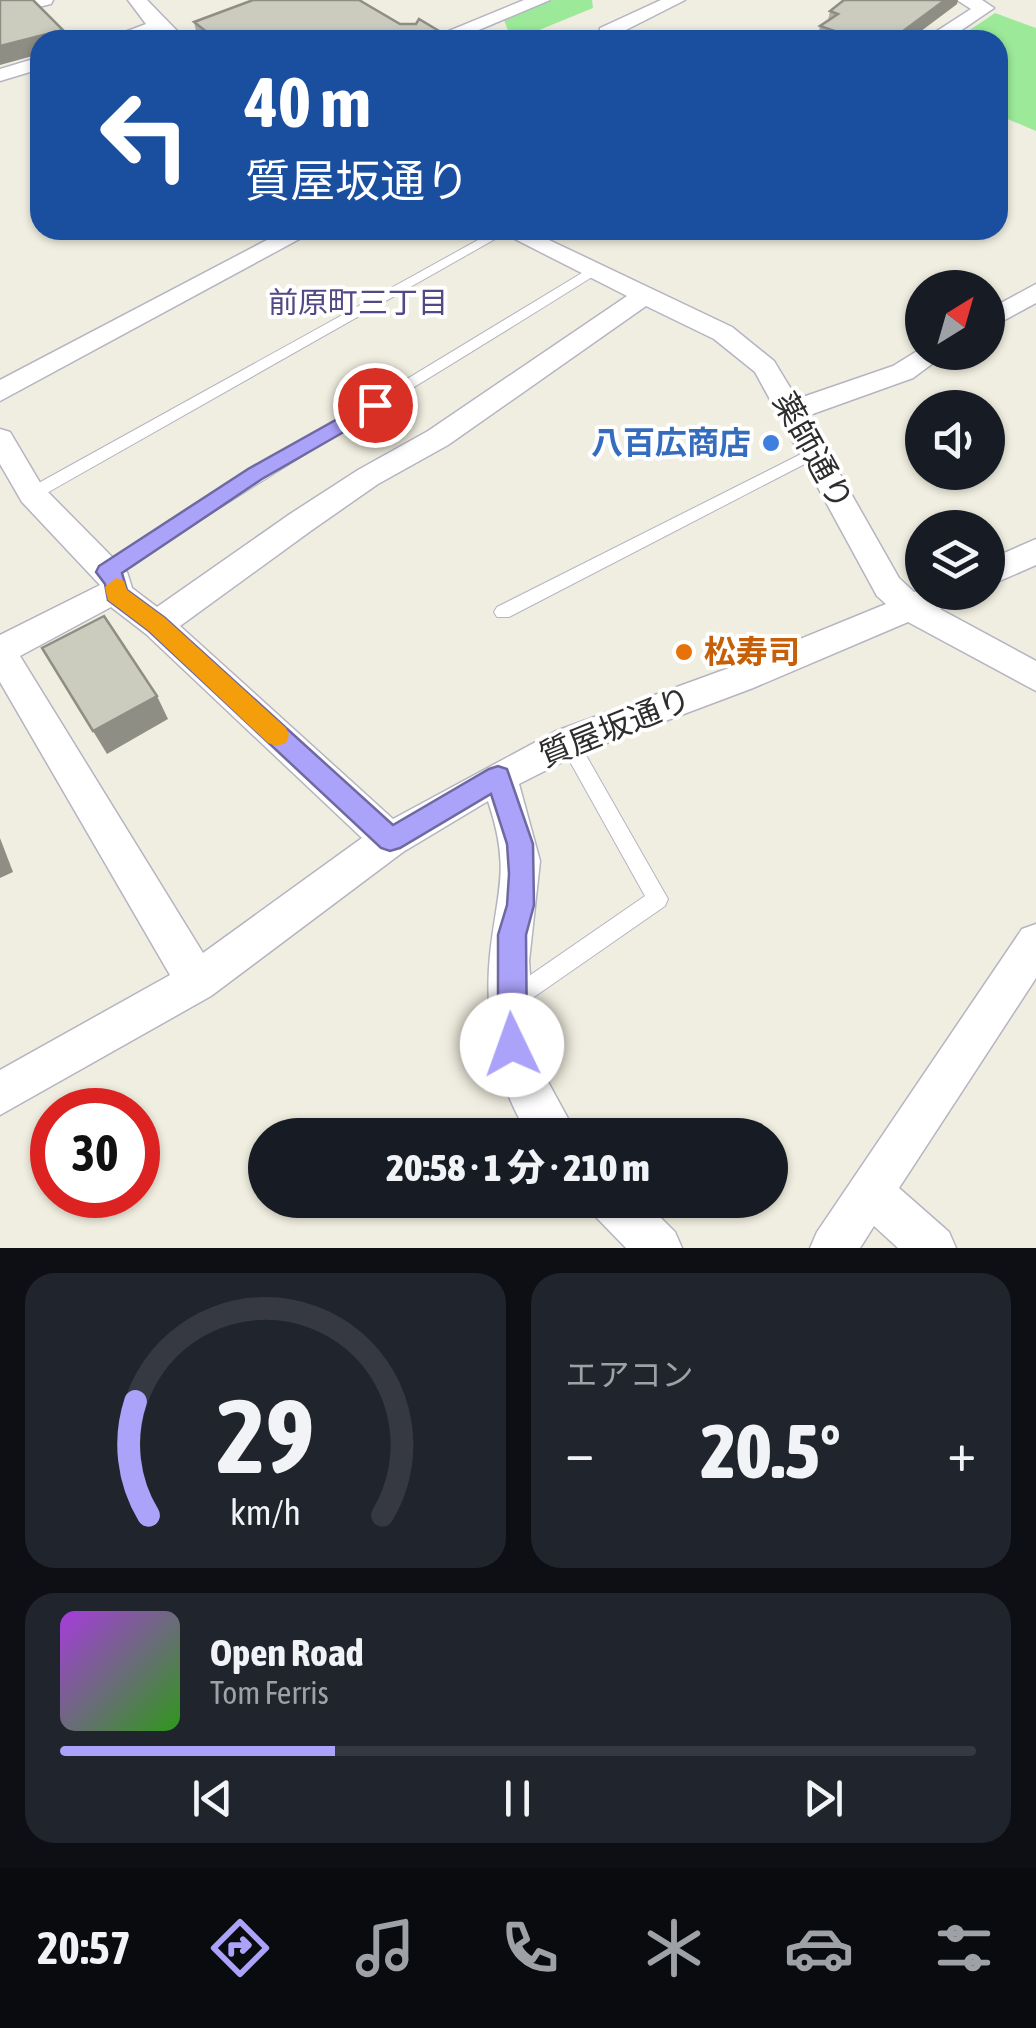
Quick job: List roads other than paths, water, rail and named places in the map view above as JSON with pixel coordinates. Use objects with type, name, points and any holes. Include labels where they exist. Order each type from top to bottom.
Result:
[{"type":"street","points":[[0,10],[44,0]]},
{"type":"street","points":[[137,0],[163,30]]},
{"type":"street","points":[[462,30],[541,0]]},
{"type":"street","points":[[611,30],[676,0]]},
{"type":"street","points":[[949,30],[985,8],[966,0]]},
{"type":"street","points":[[145,30],[158,26]]},
{"type":"street","points":[[0,75],[30,66]]},
{"type":"street","points":[[0,392],[285,240]]},
{"type":"street","name":"薬師通り","points":[[530,240],[723,333],[765,368],[793,411],[888,587],[905,603]]},
{"type":"street","points":[[1005,311],[1036,292]]},
{"type":"street","points":[[157,625],[314,513],[438,438],[648,294]]},
{"type":"street","points":[[793,411],[906,370]]},
{"type":"street","points":[[0,439],[32,494],[111,583],[390,840]]},
{"type":"street","points":[[1005,566],[1036,551]]},
{"type":"street","points":[[111,583],[92,601],[0,652],[197,982]]},
{"type":"street","name":"薬師通り","points":[[912,610],[1036,677]]},
{"type":"street","name":"質屋坂通り","points":[[0,1094],[197,982],[390,840],[498,777],[568,742],[912,610]]},
{"type":"street","points":[[498,777],[520,844],[521,859],[521,905],[512,935],[512,1045],[542,1118]]},
{"type":"street","points":[[833,1248],[1036,943]]},
{"type":"street","points":[[870,1192],[933,1248]]},
{"type":"street","points":[[628,1218],[659,1248]]},
{"type":"lane","points":[[32,494],[489,240]]},
{"type":"lane","points":[[111,583],[255,474],[435,370],[594,268]]},
{"type":"lane","points":[[503,612],[816,452]]},
{"type":"lane","points":[[510,1002],[658,899],[568,742]]},
{"type":"place","name":"八百広商店","points":[[771,443]]},
{"type":"place","name":"松寿司","points":[[684,652]]},
{"type":"district","name":"前原町三丁目","points":[[358,303]]}]
